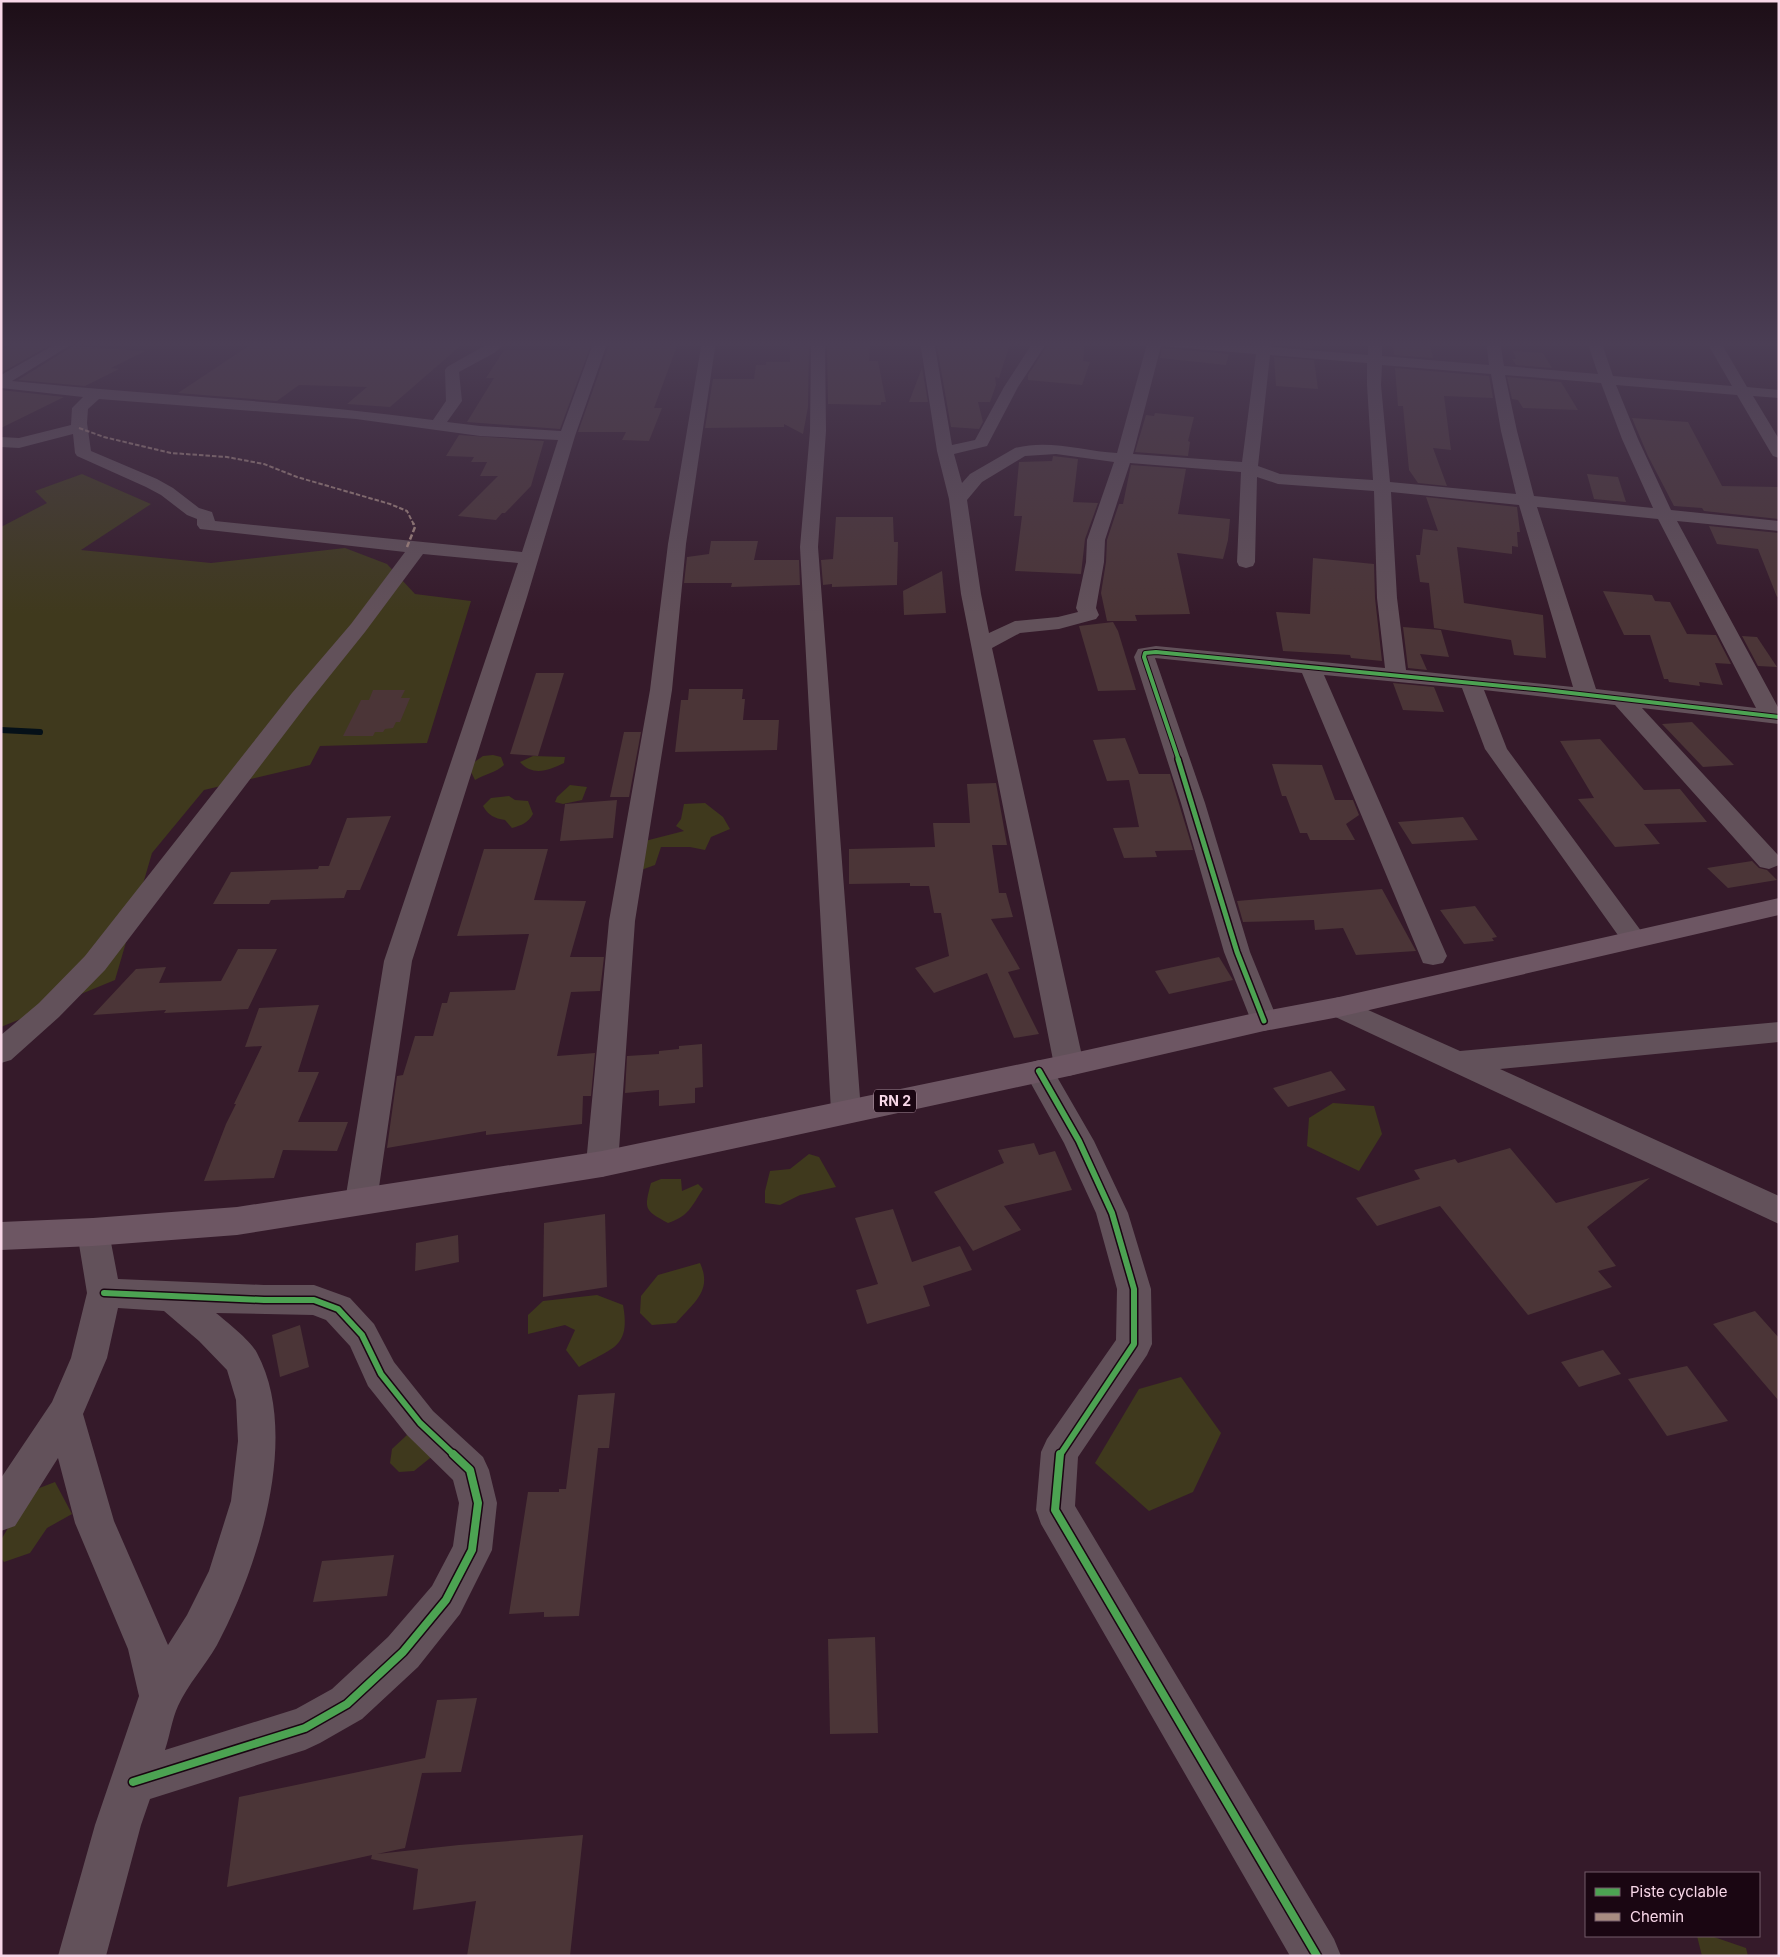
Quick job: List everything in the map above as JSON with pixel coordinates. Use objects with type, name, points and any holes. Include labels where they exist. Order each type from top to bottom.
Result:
[{"type":"highway","name":"RN 2","points":[[1,1236],[93,1232],[238,1220],[602,1164],[1054,1068],[1264,1021],[1339,1008],[1779,906]]},
{"type":"street","points":[[1,442],[19,443],[62,432]]},
{"type":"street","points":[[80,432],[82,453],[160,487],[175,496],[182,506],[196,514],[206,516],[206,525],[528,558]]},
{"type":"street","points":[[503,432],[566,436]]},
{"type":"street","points":[[361,1202],[398,961],[567,432]]},
{"type":"street","points":[[602,1164],[622,921],[660,690],[677,544],[695,432]]},
{"type":"street","points":[[818,432],[809,547],[846,1111]]},
{"type":"street","points":[[943,432],[958,498],[971,594],[982,645],[1054,1068],[1079,1141],[1112,1213],[1134,1289],[1134,1344],[1060,1452],[1055,1510],[1317,1956]]},
{"type":"street","points":[[946,451],[981,443],[987,432]]},
{"type":"street","points":[[982,645],[1015,627],[1059,623],[1089,615],[1086,608],[1095,562],[1096,540],[1130,432]]},
{"type":"street","points":[[1246,562],[1249,468],[1254,432]]},
{"type":"street","points":[[1378,432],[1382,486],[1386,598],[1396,675]]},
{"type":"street","points":[[1510,432],[1526,502],[1587,696]]},
{"type":"street","points":[[1628,432],[1664,515],[1776,717]]},
{"type":"street","points":[[1767,432],[1779,453]]},
{"type":"street","points":[[958,498],[976,478],[1021,450],[1056,450],[1107,457],[1221,464],[1249,468],[1278,479],[1382,486],[1779,526]]},
{"type":"street","points":[[1,1052],[49,1010],[96,963],[300,698],[358,628],[418,548]]},
{"type":"street","points":[[1264,1021],[1237,952],[1194,803],[1144,657],[1145,653],[1156,652],[1310,666],[1776,717]]},
{"type":"street","points":[[1310,666],[1433,956]]},
{"type":"street","points":[[1471,683],[1496,749],[1634,939]]},
{"type":"street","points":[[1623,700],[1769,860]]},
{"type":"street","points":[[1339,1008],[1779,1211]]},
{"type":"street","points":[[1455,1062],[1779,1032]]},
{"type":"street","points":[[1,1512],[65,1414],[89,1358],[104,1293],[93,1232]]},
{"type":"street","points":[[104,1293],[314,1300],[338,1309],[362,1335],[381,1374],[420,1423],[470,1470],[478,1503],[472,1550],[446,1600],[402,1652],[348,1704],[305,1728],[134,1782]]},
{"type":"street","points":[[82,1956],[118,1825],[134,1782],[160,1696],[202,1630],[227,1577],[250,1500],[257,1441],[254,1400],[243,1362],[211,1330],[172,1296]]},
{"type":"street","points":[[65,1414],[95,1523],[128,1595],[149,1649],[160,1696]]},
{"type":"shaded area","points":[[82,474],[151,504],[81,550],[211,563],[345,548],[387,564],[415,594],[471,601],[427,743],[320,746],[310,765],[204,790],[152,853],[115,980],[1,1027],[1,527],[47,503],[35,491]]},
{"type":"shaded area","points":[[493,755],[501,757],[504,765],[475,780],[471,772],[473,763],[483,756]]},
{"type":"shaded area","points":[[533,756],[565,757],[564,763],[547,770],[536,771],[525,767],[520,762]]},
{"type":"shaded area","points":[[570,785],[587,787],[582,800],[563,804],[555,802],[557,797]]},
{"type":"shaded area","points":[[509,796],[515,800],[528,801],[533,814],[529,820],[512,828],[505,820],[487,812],[483,806],[491,798]]},
{"type":"shaded area","points":[[705,803],[723,817],[730,829],[711,837],[705,850],[690,847],[661,847],[655,865],[630,874],[645,841],[684,831],[676,826],[681,819],[684,804]]},
{"type":"shaded area","points":[[1333,1103],[1374,1106],[1382,1134],[1359,1171],[1307,1146],[1309,1118]]},
{"type":"shaded area","points":[[809,1154],[819,1157],[836,1187],[800,1195],[780,1205],[765,1203],[765,1191],[770,1171],[790,1169]]},
{"type":"shaded area","points":[[661,1179],[681,1179],[682,1191],[698,1184],[703,1189],[685,1214],[668,1223],[654,1215],[647,1204],[651,1183]]},
{"type":"shaded area","points":[[700,1263],[704,1281],[703,1289],[694,1303],[676,1323],[652,1325],[640,1313],[641,1296],[658,1275]]},
{"type":"shaded area","points":[[597,1295],[623,1305],[624,1330],[621,1339],[610,1350],[579,1367],[566,1350],[575,1330],[565,1325],[528,1334],[528,1315],[543,1301]]},
{"type":"shaded area","points":[[1181,1377],[1221,1433],[1193,1492],[1149,1511],[1095,1463],[1139,1389]]},
{"type":"shaded area","points":[[407,1435],[440,1450],[414,1471],[399,1472],[390,1463],[392,1449]]},
{"type":"shaded area","points":[[55,1482],[72,1514],[47,1528],[30,1553],[4,1562],[1,1558],[1,1540],[29,1492]]},
{"type":"shaded area","points":[[1697,1937],[1714,1937],[1746,1948],[1748,1956],[1702,1956]]},
{"type":"building","points":[[626,432],[652,432],[649,441],[622,440]]},
{"type":"building","points":[[1141,432],[1190,432],[1188,456],[1135,452]]},
{"type":"building","points":[[1405,432],[1449,432],[1451,450],[1433,448],[1447,486],[1418,483],[1409,470]]},
{"type":"building","points":[[1638,432],[1693,432],[1722,486],[1779,487],[1779,519],[1674,506]]},
{"type":"building","points":[[459,435],[544,441],[531,486],[496,520],[458,516],[498,476],[480,476],[487,462],[471,462],[474,457],[446,456]]},
{"type":"building","points":[[1053,456],[1078,459],[1073,502],[1098,503],[1085,539],[1081,574],[1015,571],[1022,516],[1014,516],[1019,462],[1052,461]]},
{"type":"building","points":[[1131,465],[1186,469],[1178,514],[1230,519],[1228,540],[1223,559],[1177,553],[1190,614],[1135,615],[1137,621],[1107,621],[1101,593],[1107,540],[1119,504],[1123,504]]},
{"type":"building","points":[[1587,474],[1618,477],[1626,502],[1594,499]]},
{"type":"building","points":[[1426,497],[1517,507],[1520,532],[1517,532],[1518,547],[1512,546],[1512,554],[1457,547],[1464,603],[1543,615],[1546,658],[1514,655],[1511,640],[1434,628],[1429,583],[1420,582],[1416,555],[1420,555],[1423,529],[1438,531]]},
{"type":"building","points":[[836,517],[893,517],[894,542],[898,542],[897,585],[832,587],[832,584],[823,585],[821,560],[833,559]]},
{"type":"building","points":[[1709,526],[1779,533],[1779,596],[1777,597],[1758,549],[1717,544]]},
{"type":"building","points":[[711,541],[758,541],[754,560],[799,560],[800,585],[731,587],[732,583],[684,583],[687,557],[709,554]]},
{"type":"building","points":[[1313,558],[1374,564],[1375,598],[1382,661],[1351,658],[1350,655],[1283,651],[1276,612],[1310,614]]},
{"type":"building","points":[[942,571],[946,613],[904,615],[903,591]]},
{"type":"building","points":[[1603,591],[1652,595],[1655,601],[1670,602],[1687,634],[1716,635],[1731,664],[1715,663],[1723,685],[1699,682],[1700,686],[1669,682],[1668,679],[1664,679],[1650,635],[1624,635]]},
{"type":"building","points":[[1113,622],[1118,631],[1136,690],[1098,691],[1079,626]]},
{"type":"building","points":[[1403,627],[1441,630],[1449,657],[1420,654],[1427,670],[1408,668]]},
{"type":"building","points":[[1742,636],[1757,637],[1777,667],[1758,666]]},
{"type":"building","points":[[536,673],[564,673],[538,756],[510,754]]},
{"type":"building","points":[[1393,683],[1434,687],[1444,712],[1403,710]]},
{"type":"building","points":[[689,689],[743,689],[742,699],[745,699],[743,720],[779,720],[777,750],[675,752],[681,700],[688,700]]},
{"type":"building","points":[[373,690],[405,690],[401,698],[410,698],[400,722],[396,722],[393,728],[385,729],[383,732],[375,732],[373,736],[343,736],[361,700],[369,700]]},
{"type":"building","points":[[1692,722],[1734,765],[1703,767],[1662,724]]},
{"type":"building","points":[[624,732],[641,732],[629,797],[610,797]]},
{"type":"building","points":[[1125,738],[1139,774],[1170,774],[1193,850],[1155,851],[1157,857],[1124,858],[1113,828],[1139,827],[1129,780],[1107,781],[1093,740]]},
{"type":"building","points":[[1600,739],[1644,790],[1680,789],[1707,822],[1644,824],[1660,844],[1615,847],[1578,799],[1594,798],[1560,741]]},
{"type":"building","points":[[1272,764],[1322,765],[1335,800],[1353,800],[1359,815],[1346,824],[1355,840],[1310,840],[1307,833],[1300,833],[1286,796],[1282,796]]},
{"type":"building","points":[[996,783],[1007,845],[992,845],[999,893],[1006,893],[1013,917],[991,919],[1020,969],[1008,972],[1039,1034],[1014,1038],[987,973],[934,993],[915,968],[949,956],[941,913],[934,913],[929,886],[910,886],[910,883],[849,884],[849,849],[935,847],[933,823],[970,823],[967,784]]},
{"type":"building","points":[[617,800],[613,838],[560,841],[565,804]]},
{"type":"building","points":[[391,816],[360,890],[347,890],[344,898],[271,900],[269,904],[213,904],[231,872],[318,869],[319,866],[329,866],[347,818]]},
{"type":"building","points":[[1463,817],[1478,840],[1412,844],[1398,822]]},
{"type":"building","points":[[484,849],[548,849],[534,900],[586,901],[570,957],[604,957],[600,991],[571,992],[557,1056],[595,1053],[591,1096],[583,1096],[582,1124],[486,1135],[486,1131],[387,1148],[397,1076],[403,1075],[415,1036],[433,1036],[442,1003],[447,1003],[450,992],[515,990],[529,934],[457,936]]},
{"type":"building","points":[[1752,861],[1759,868],[1767,870],[1777,880],[1728,888],[1707,868]]},
{"type":"building","points":[[1382,889],[1416,951],[1356,955],[1343,928],[1315,930],[1314,920],[1243,922],[1237,901]]},
{"type":"building","points":[[1475,906],[1497,937],[1492,938],[1494,941],[1464,944],[1440,910]]},
{"type":"building","points":[[238,949],[277,949],[248,1009],[164,1013],[166,1010],[93,1015],[136,969],[166,967],[159,983],[221,981]]},
{"type":"building","points":[[1219,957],[1233,980],[1169,994],[1155,971]]},
{"type":"building","points":[[319,1005],[298,1072],[319,1072],[298,1122],[348,1122],[337,1151],[283,1150],[274,1178],[204,1181],[226,1124],[236,1104],[234,1104],[262,1046],[245,1047],[259,1008]]},
{"type":"building","points":[[702,1044],[703,1087],[695,1088],[695,1103],[659,1106],[659,1090],[625,1093],[627,1056],[659,1054],[659,1051],[679,1049],[679,1046]]},
{"type":"building","points":[[1331,1071],[1346,1090],[1288,1107],[1273,1088]]},
{"type":"building","points":[[1034,1143],[1039,1155],[1055,1151],[1072,1190],[1004,1206],[1021,1230],[973,1251],[934,1192],[1004,1163],[998,1150]]},
{"type":"building","points":[[1510,1148],[1556,1203],[1650,1178],[1587,1227],[1616,1266],[1598,1271],[1612,1287],[1528,1315],[1440,1206],[1377,1226],[1356,1198],[1420,1179],[1414,1170],[1455,1159],[1458,1163]]},
{"type":"building","points":[[893,1209],[912,1262],[960,1246],[972,1270],[923,1286],[930,1306],[867,1324],[856,1290],[878,1284],[855,1218]]},
{"type":"building","points":[[605,1214],[607,1287],[543,1297],[544,1223]]},
{"type":"building","points":[[458,1235],[459,1262],[415,1271],[416,1243]]},
{"type":"building","points":[[1755,1311],[1779,1338],[1779,1401],[1713,1324]]},
{"type":"building","points":[[300,1325],[309,1367],[280,1377],[272,1335]]},
{"type":"building","points":[[1603,1350],[1621,1374],[1579,1387],[1561,1362]]},
{"type":"building","points":[[1687,1366],[1728,1421],[1667,1436],[1628,1379]]},
{"type":"building","points":[[615,1393],[609,1448],[598,1448],[579,1616],[544,1617],[544,1612],[509,1614],[528,1492],[559,1492],[559,1489],[566,1489],[578,1395]]},
{"type":"building","points":[[394,1555],[387,1596],[313,1602],[322,1561]]},
{"type":"building","points":[[875,1637],[878,1733],[830,1734],[828,1639]]},
{"type":"building","points":[[477,1698],[461,1772],[422,1773],[405,1848],[377,1854],[583,1835],[570,1956],[467,1956],[476,1901],[413,1910],[418,1869],[371,1859],[372,1855],[227,1887],[239,1797],[425,1758],[437,1700]]},
{"type":"waterway","points":[[1,730],[40,732]]},
{"type":"marked path","points":[[91,432],[171,453],[227,457],[264,464],[297,477],[390,504],[407,511],[415,527],[407,547]]},
{"type":"cycle path","points":[[1264,1021],[1237,952],[1193,803],[1144,657],[1145,653],[1156,652],[1545,690],[1779,717]]},
{"type":"cycle path","points":[[1039,1071],[1079,1141],[1112,1213],[1134,1289],[1134,1344],[1060,1452],[1055,1510],[1317,1956]]},
{"type":"cycle path","points":[[104,1293],[264,1300],[314,1300],[338,1309],[362,1335],[381,1374],[420,1423],[470,1470],[478,1503],[472,1550],[446,1600],[403,1652],[347,1704],[305,1728],[133,1782]]}]
